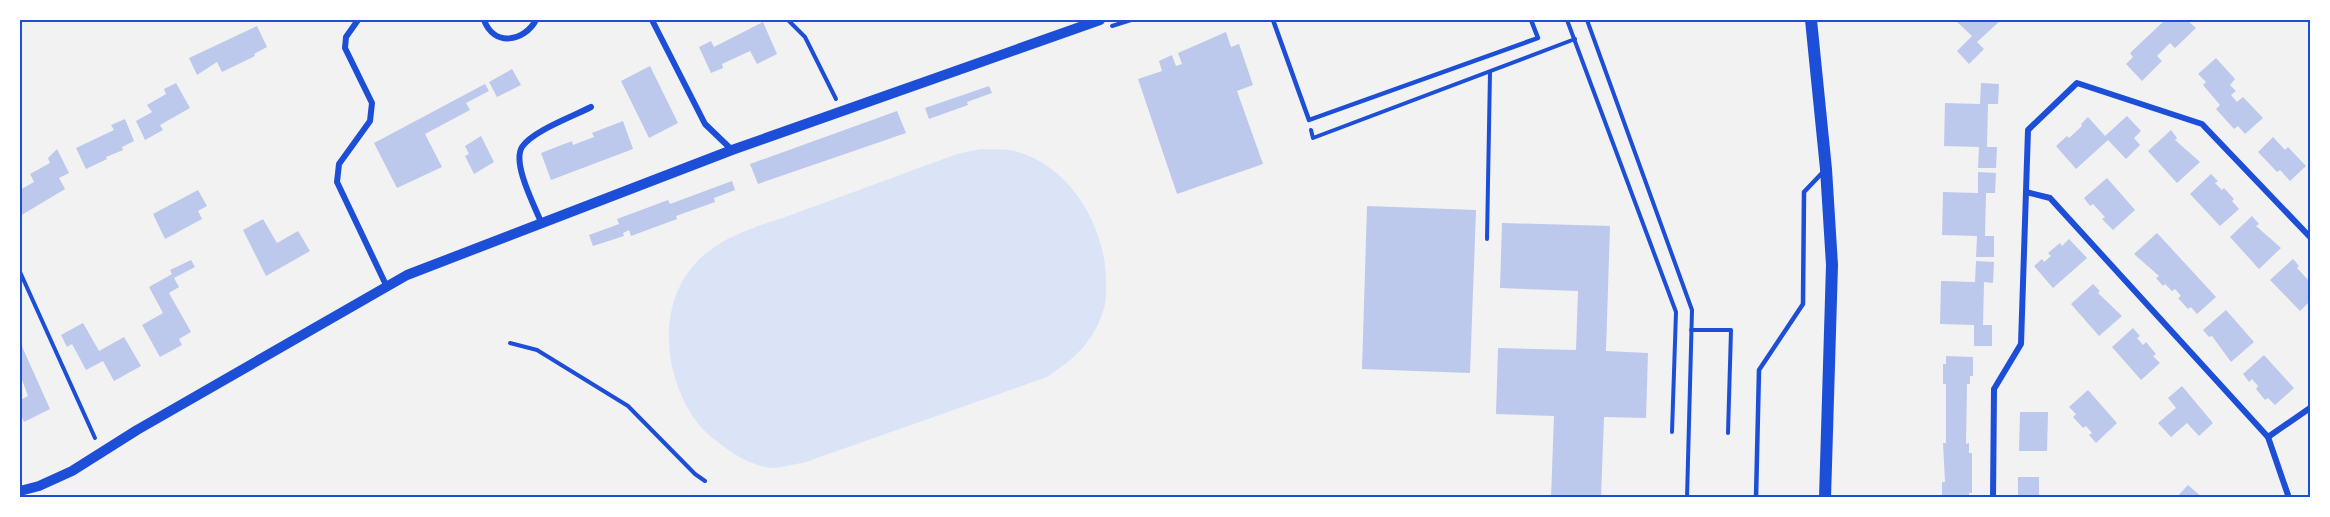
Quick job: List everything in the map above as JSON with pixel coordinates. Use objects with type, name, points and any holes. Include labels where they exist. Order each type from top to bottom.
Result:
[{"type":"main road","points":[[1811,20],[1826,169],[1832,265],[1825,498]]},
{"type":"street","points":[[358,20],[346,37],[345,48],[372,103],[370,122],[339,164],[338,182],[387,287]]},
{"type":"street","points":[[484,20],[488,29],[499,38],[513,39],[528,31],[536,20]]},
{"type":"street","points":[[652,20],[705,124],[732,150]]},
{"type":"street","points":[[20,491],[39,486],[72,471],[157,419],[407,275],[732,150],[1102,24]]},
{"type":"street","points":[[1994,498],[1994,389],[2022,344],[2028,130],[2077,83],[2202,124],[2310,237]]},
{"type":"street","points":[[541,222],[520,167],[521,148],[531,138],[591,107]]},
{"type":"street","points":[[2026,192],[2050,198],[2268,437],[2289,498]]},
{"type":"street","points":[[2268,437],[2310,408]]},
{"type":"lane","points":[[1273,20],[1309,120],[1538,38],[1531,20]]},
{"type":"lane","points":[[1756,498],[1759,370],[1803,304],[1804,192],[1826,169]]},
{"type":"path","points":[[788,20],[805,37],[842,111]]},
{"type":"path","points":[[1102,24],[1131,20]]},
{"type":"path","points":[[1567,20],[1676,312],[1672,432]]},
{"type":"path","points":[[1587,20],[1692,310],[1687,498]]},
{"type":"path","points":[[1309,120],[1313,138],[1575,39]]},
{"type":"path","points":[[1487,239],[1490,72]]},
{"type":"path","points":[[20,273],[95,438]]},
{"type":"path","points":[[1691,330],[1731,330],[1728,433]]},
{"type":"path","points":[[510,343],[537,350],[628,406],[705,482]]},
{"type":"shaded area","points":[[981,149],[1014,151],[1037,160],[1053,170],[1068,184],[1091,218],[1103,256],[1106,299],[1098,323],[1081,350],[1047,377],[803,463],[772,468],[755,464],[734,454],[705,432],[682,398],[670,355],[669,333],[671,311],[678,290],[689,271],[704,255],[725,240],[749,229],[957,154]]},
{"type":"building","points":[[1955,20],[2001,20],[1977,42],[1984,49],[1969,64],[1957,51],[1972,36]]},
{"type":"building","points":[[2165,20],[2187,20],[2196,28],[2175,48],[2170,43],[2157,56],[2162,61],[2142,81],[2126,64],[2133,57],[2130,53]]},
{"type":"building","points":[[763,22],[777,54],[757,64],[750,51],[722,64],[723,68],[711,73],[699,47],[711,41],[714,47]]},
{"type":"building","points":[[257,26],[267,47],[254,54],[255,56],[222,72],[217,62],[197,75],[189,58]]},
{"type":"building","points":[[1226,32],[1231,47],[1239,44],[1253,85],[1237,91],[1263,164],[1177,194],[1138,79],[1162,71],[1159,61],[1172,55],[1176,66],[1182,64],[1178,53]]},
{"type":"building","points":[[2216,58],[2235,79],[2230,85],[2236,91],[2231,95],[2237,102],[2243,97],[2263,118],[2245,134],[2238,126],[2234,129],[2216,109],[2220,105],[2203,85],[2206,82],[2198,74]]},
{"type":"building","points":[[650,66],[678,123],[649,138],[621,81]]},
{"type":"building","points":[[512,69],[521,85],[497,97],[489,82]]},
{"type":"building","points":[[176,83],[190,108],[160,125],[163,130],[145,140],[136,121],[152,112],[147,105],[166,94],[164,89]]},
{"type":"building","points":[[1981,83],[1999,84],[1998,104],[1988,104],[1987,147],[1997,147],[1996,168],[1978,168],[1979,147],[1944,146],[1945,103],[1980,104]]},
{"type":"building","points":[[485,84],[489,91],[466,103],[470,110],[425,134],[442,167],[397,188],[374,143]]},
{"type":"building","points":[[989,86],[992,93],[967,102],[968,105],[929,119],[925,108]]},
{"type":"building","points":[[897,111],[906,133],[758,184],[750,164]]},
{"type":"building","points":[[2127,116],[2141,131],[2134,138],[2140,145],[2126,159],[2108,140],[2076,169],[2056,146],[2067,136],[2069,138],[2088,117],[2105,136]]},
{"type":"building","points":[[125,119],[134,141],[122,147],[123,150],[86,169],[76,148],[114,130],[111,125]]},
{"type":"building","points":[[623,121],[633,149],[551,180],[541,153],[572,141],[573,145],[594,137],[592,133]]},
{"type":"building","points":[[2171,130],[2177,138],[2175,140],[2200,162],[2177,183],[2148,151]]},
{"type":"building","points":[[481,136],[494,162],[474,174],[465,156],[469,154],[465,146]]},
{"type":"building","points":[[2273,137],[2285,150],[2288,147],[2306,166],[2290,181],[2280,170],[2277,172],[2258,152]]},
{"type":"building","points":[[57,149],[69,173],[59,178],[65,189],[20,216],[20,190],[34,182],[30,174],[50,163],[48,158]]},
{"type":"building","points":[[1978,172],[1996,173],[1995,193],[1986,193],[1985,236],[1994,236],[1994,257],[1976,257],[1977,236],[1942,235],[1943,192],[1978,193]]},
{"type":"building","points":[[2211,174],[2218,181],[2215,183],[2222,190],[2224,188],[2239,209],[2220,226],[2190,194]]},
{"type":"building","points":[[2107,178],[2135,210],[2113,230],[2102,219],[2105,217],[2093,204],[2090,206],[2084,198]]},
{"type":"building","points":[[732,181],[735,190],[714,198],[715,202],[631,236],[629,230],[623,233],[624,236],[593,246],[589,235],[619,224],[617,219],[668,200],[670,204]]},
{"type":"building","points":[[198,190],[207,206],[198,211],[202,219],[165,239],[153,214]]},
{"type":"building","points":[[1367,206],[1476,210],[1470,373],[1362,369]]},
{"type":"building","points":[[2252,216],[2259,224],[2256,226],[2281,248],[2259,269],[2230,237]]},
{"type":"building","points":[[263,219],[277,243],[298,231],[310,251],[266,276],[243,230]]},
{"type":"building","points":[[1502,223],[1610,226],[1606,351],[1648,353],[1646,418],[1604,417],[1601,498],[1551,498],[1554,416],[1496,414],[1498,348],[1576,350],[1578,291],[1500,288]]},
{"type":"building","points":[[2157,233],[2216,297],[2197,314],[2191,307],[2188,309],[2178,298],[2181,296],[2175,289],[2172,291],[2165,284],[2163,286],[2156,278],[2159,276],[2134,254]]},
{"type":"building","points":[[2069,239],[2087,258],[2053,288],[2034,266],[2042,259],[2044,262],[2051,256],[2048,253],[2060,243],[2062,246]]},
{"type":"building","points":[[2293,259],[2299,266],[2297,268],[2310,282],[2310,301],[2300,311],[2270,280]]},
{"type":"building","points":[[191,260],[195,267],[174,278],[179,287],[169,293],[191,332],[179,339],[182,345],[160,357],[142,325],[163,313],[149,287],[172,274],[170,270]]},
{"type":"building","points":[[1976,261],[1994,262],[1993,283],[1984,282],[1983,325],[1992,325],[1992,346],[1974,346],[1974,325],[1940,324],[1941,281],[1975,282]]},
{"type":"building","points":[[2093,284],[2100,291],[2098,293],[2122,316],[2099,336],[2071,304]]},
{"type":"building","points":[[2226,310],[2254,342],[2231,362],[2212,336],[2209,337],[2203,330]]},
{"type":"building","points":[[83,323],[99,351],[124,337],[141,366],[114,381],[103,361],[86,370],[72,344],[67,347],[61,335]]},
{"type":"building","points":[[2133,328],[2140,336],[2137,338],[2143,345],[2146,342],[2156,354],[2153,356],[2160,363],[2141,380],[2112,347]]},
{"type":"building","points":[[20,342],[50,409],[24,422],[20,413],[20,400],[28,396],[20,374]]},
{"type":"building","points":[[2264,355],[2294,388],[2275,405],[2268,398],[2265,400],[2256,389],[2258,386],[2252,379],[2249,382],[2243,374]]},
{"type":"building","points":[[1946,356],[1973,357],[1973,376],[1970,376],[1970,384],[1967,384],[1966,444],[1969,443],[1969,453],[1972,453],[1972,493],[1969,493],[1969,498],[1942,498],[1942,482],[1945,482],[1943,443],[1946,443],[1946,384],[1943,384],[1943,364],[1946,364]]},
{"type":"building","points":[[2182,386],[2213,423],[2199,436],[2187,423],[2171,437],[2158,423],[2176,408],[2168,398]]},
{"type":"building","points":[[2088,390],[2117,423],[2096,443],[2089,435],[2092,433],[2086,426],[2083,428],[2073,417],[2076,414],[2069,407]]},
{"type":"building","points":[[2020,412],[2048,412],[2047,451],[2019,451]]},
{"type":"building","points":[[2018,477],[2039,477],[2039,498],[2018,498]]},
{"type":"building","points":[[2188,485],[2203,498],[2176,498]]}]
